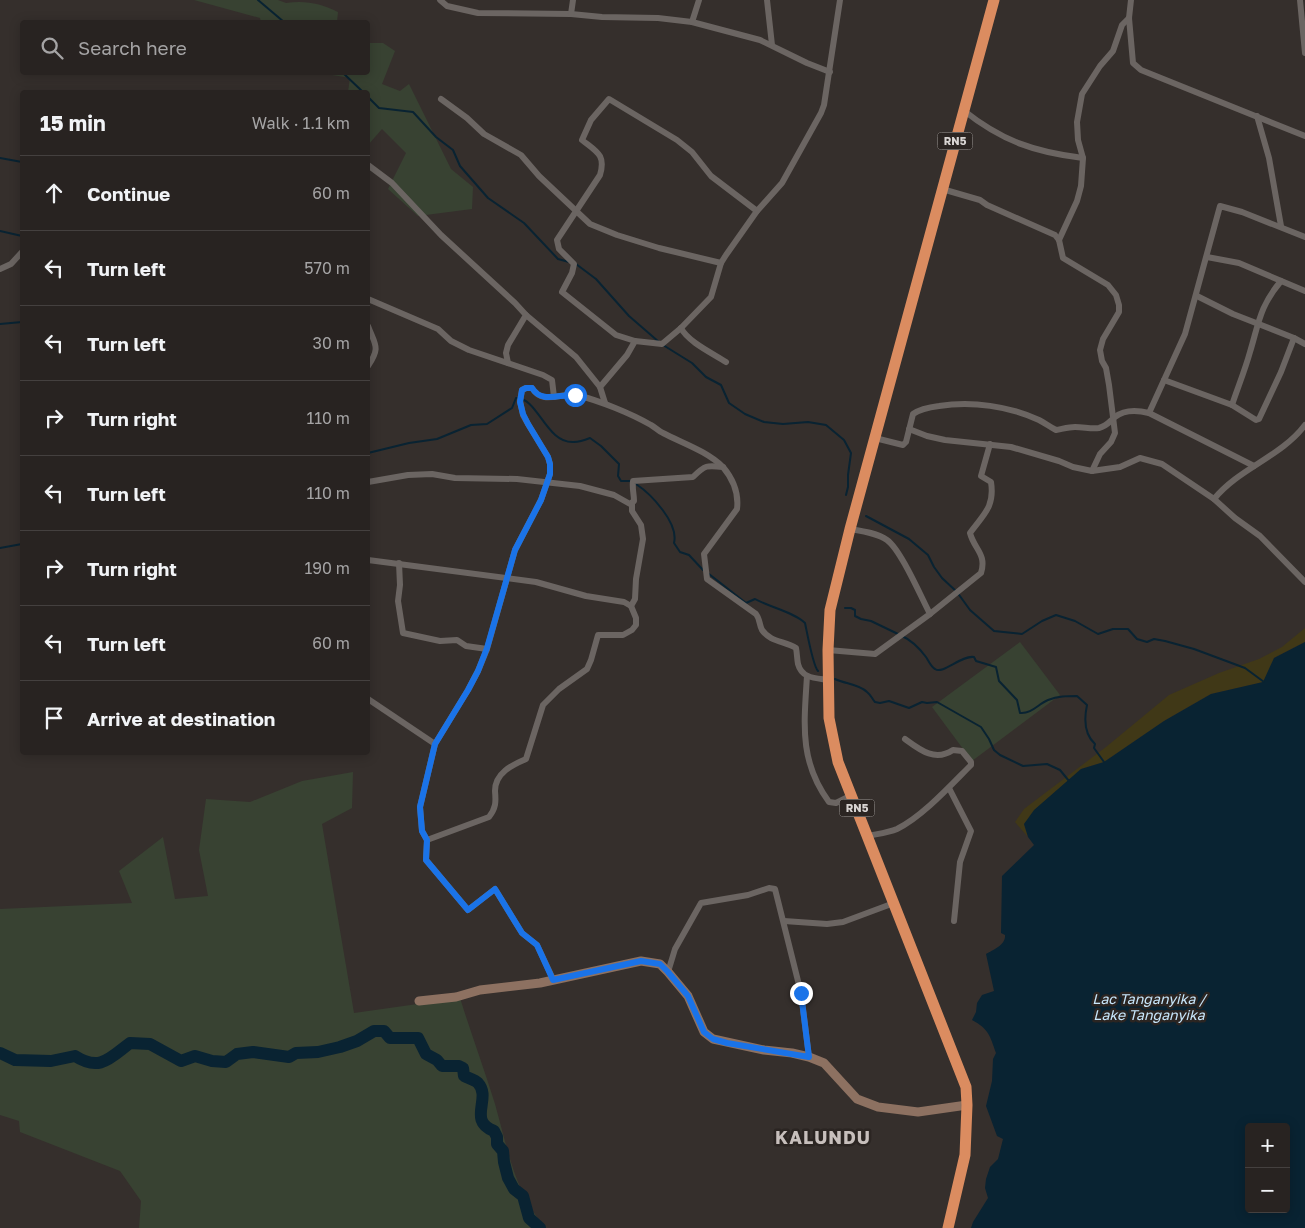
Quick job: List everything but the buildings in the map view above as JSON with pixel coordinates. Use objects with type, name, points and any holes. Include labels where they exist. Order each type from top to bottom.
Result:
[{"type":"highway","name":"RN5","points":[[948,1228],[965,1155],[966,1087],[838,762],[829,718],[828,650],[830,610],[850,529],[994,0]]},
{"type":"street","points":[[440,0],[448,6],[478,13],[571,14],[602,17],[658,18],[692,22],[742,34],[772,45],[807,63],[830,72]]},
{"type":"street","points":[[571,14],[573,0]]},
{"type":"street","points":[[692,22],[699,0]]},
{"type":"street","points":[[767,0],[772,45]]},
{"type":"street","points":[[757,212],[711,176],[692,152],[677,140],[609,99],[591,120],[582,140],[602,158],[600,175],[580,204],[577,212],[570,218],[556,240],[559,249],[574,264],[572,273],[562,292],[616,335],[635,342],[662,344],[681,328],[711,297],[721,263],[757,212],[782,183],[821,113],[830,72],[840,0]]},
{"type":"street","points":[[1131,0],[1129,18],[1133,63],[1141,70],[1305,136]]},
{"type":"street","points":[[1305,2],[1300,0],[1305,53]]},
{"type":"street","points":[[1059,240],[1080,193],[1083,174],[1077,122],[1082,94],[1100,66],[1113,51],[1122,25],[1129,18]]},
{"type":"street","points":[[441,99],[467,118],[484,134],[521,155],[539,176],[590,224],[617,235],[659,248],[721,263]]},
{"type":"street","points":[[963,110],[998,133],[1030,148],[1048,154],[1082,158]]},
{"type":"street","points":[[1257,116],[1269,158],[1281,226]]},
{"type":"street","points":[[370,166],[392,183],[441,235],[509,296],[526,315],[576,357],[600,387],[606,403]]},
{"type":"street","points":[[942,189],[980,200],[1051,232],[1059,240],[1063,258],[1108,285],[1116,295],[1119,312],[1103,338],[1100,350],[1110,385],[1115,433],[1111,442],[1100,454],[1092,471]]},
{"type":"street","points":[[1149,413],[1186,334],[1220,206],[1281,226],[1305,237]]},
{"type":"street","points":[[0,269],[11,264],[20,254]]},
{"type":"street","points":[[1207,257],[1239,263],[1305,291]]},
{"type":"street","points":[[1232,405],[1250,352],[1262,308],[1269,295],[1281,281]]},
{"type":"street","points":[[1197,296],[1233,314],[1305,344]]},
{"type":"street","points":[[370,300],[405,313],[438,329],[451,341],[469,350],[535,370],[552,380],[554,397]]},
{"type":"street","points":[[508,363],[506,353],[508,345],[526,315]]},
{"type":"street","points":[[681,328],[684,333],[705,349],[726,362]]},
{"type":"street","points":[[370,330],[376,342],[370,361]]},
{"type":"street","points":[[1164,380],[1232,405],[1259,420],[1294,338]]},
{"type":"street","points":[[600,387],[627,355],[635,342]]},
{"type":"street","points":[[553,980],[537,945],[522,933],[495,889],[468,910],[426,860],[427,840],[422,831],[420,807],[435,744],[468,690],[487,648],[518,542],[541,500],[548,482],[550,464],[548,457],[528,424],[520,402],[522,390],[532,388],[535,393],[543,398],[567,394],[606,403],[702,452],[723,467],[737,493],[737,508],[704,554],[707,579],[759,616],[762,630],[779,642],[796,648],[800,671],[807,676],[829,680]]},
{"type":"street","points":[[875,438],[903,445],[906,442],[912,416],[916,412],[948,405],[979,405],[1007,410],[1039,420],[1056,430],[1075,426],[1092,429],[1101,427],[1109,424],[1114,418],[1127,411],[1135,410],[1149,413],[1254,466]]},
{"type":"street","points":[[1214,499],[1232,481],[1286,445],[1305,425]]},
{"type":"street","points":[[909,429],[945,440],[1017,448],[1073,467],[1092,471],[1120,467],[1135,459],[1146,458],[1162,464],[1214,499],[1235,518],[1260,536],[1305,582]]},
{"type":"street","points":[[828,650],[875,654],[930,614],[981,573],[984,564],[979,551],[972,542],[970,533],[986,513],[991,500],[991,482],[981,476],[990,444]]},
{"type":"street","points":[[631,606],[635,599],[643,539],[643,532],[632,511],[633,481],[693,477],[703,467],[723,467]]},
{"type":"street","points":[[370,482],[408,475],[432,474],[455,478],[497,478],[548,482],[606,492],[621,499],[624,503],[632,504]]},
{"type":"street","points":[[850,529],[875,534],[888,541],[906,565],[930,614]]},
{"type":"street","points":[[370,560],[536,582],[579,594],[624,602],[631,606],[636,618],[636,625],[623,636],[598,635],[587,669],[559,689],[544,705],[526,759],[509,768],[500,776],[496,788],[495,809],[489,817],[427,840]]},
{"type":"street","points":[[398,563],[400,585],[398,601],[404,633],[440,641],[457,640],[466,646],[487,648]]},
{"type":"street","points":[[807,676],[805,726],[806,753],[809,766],[829,802],[836,803],[852,795]]},
{"type":"street","points":[[370,700],[435,744]]},
{"type":"street","points":[[867,836],[900,828],[949,788],[971,764],[962,751],[953,750],[947,754],[927,755],[905,739]]},
{"type":"street","points":[[949,788],[972,831],[960,862],[954,921]]},
{"type":"street","points":[[668,972],[675,949],[702,904],[748,895],[769,888],[775,889],[801,993],[809,1057]]},
{"type":"street","points":[[784,921],[827,924],[843,922],[894,903]]},
{"type":"street","points":[[419,1002],[456,997],[480,990],[540,983],[641,961],[660,964],[688,996],[704,1032],[713,1039],[736,1045],[809,1057],[824,1063],[857,1099],[878,1107],[918,1112],[967,1105]]},
{"type":"green space","points":[[194,0],[278,0],[286,3],[312,3],[338,12],[337,20],[260,20],[260,18]]},
{"type":"green space","points":[[370,43],[383,43],[395,51],[382,84],[400,91],[409,84],[451,169],[473,187],[472,209],[418,216],[388,189],[406,153],[382,129],[370,143],[370,90],[348,90],[350,78],[332,75],[370,75]]},
{"type":"green space","points":[[1020,642],[1060,695],[972,761],[932,707]]},
{"type":"green space","points":[[353,772],[352,808],[322,824],[354,1013],[460,998],[495,1104],[513,1169],[527,1201],[535,1215],[546,1228],[139,1228],[141,1201],[120,1171],[20,1132],[19,1121],[0,1115],[0,909],[132,903],[119,871],[163,837],[175,899],[208,896],[199,850],[206,799],[250,802],[302,781]]},
{"type":"sand","points":[[1305,628],[1305,642],[1274,658],[1264,682],[1211,694],[1164,721],[1104,762],[1081,769],[1024,824],[1028,837],[1015,822],[1024,809],[1106,747],[1169,695],[1219,673],[1259,659],[1282,647]]},
{"type":"water","name":"Lac Tanganyika / Lake Tanganyika","points":[[1305,642],[1305,1228],[971,1228],[988,1198],[985,1188],[986,1179],[990,1167],[998,1159],[1003,1139],[997,1136],[986,1106],[992,1081],[993,1059],[996,1053],[988,1034],[972,1020],[976,1012],[977,1003],[982,995],[994,991],[986,954],[998,947],[1005,939],[1005,935],[1001,933],[1002,876],[1034,845],[1028,837],[1024,824],[1034,810],[1081,769],[1104,762],[1164,721],[1211,694],[1263,682],[1274,658]]},
{"type":"waterway","points":[[258,0],[282,20]]},
{"type":"waterway","points":[[345,75],[361,90]]},
{"type":"waterway","points":[[370,99],[379,108],[413,112],[436,137],[453,150],[460,166],[488,198],[524,223],[558,259],[569,262]]},
{"type":"waterway","points":[[0,158],[20,162]]},
{"type":"waterway","points":[[0,231],[20,236]]},
{"type":"waterway","points":[[576,264],[596,279],[629,316],[659,342]]},
{"type":"waterway","points":[[0,324],[20,322]]},
{"type":"waterway","points":[[663,345],[692,363],[706,377],[721,385],[729,403],[745,414],[764,422],[783,424],[808,422],[826,425],[844,440],[851,453],[846,495]]},
{"type":"waterway","points":[[370,453],[409,443],[437,439],[471,425],[487,424],[512,408],[516,398],[524,400],[530,405],[549,429],[564,441],[576,442],[590,438],[619,464],[618,476],[621,481],[632,481]]},
{"type":"waterway","points":[[636,484],[656,502],[668,518],[674,535],[674,543],[680,552],[689,555],[703,570]]},
{"type":"waterway","points":[[866,516],[909,539],[928,555],[942,578],[957,592],[970,610],[994,631],[1022,634],[1042,621],[1056,615],[1075,621],[1098,634],[1113,629],[1128,629],[1137,639],[1147,642],[1154,639],[1194,649],[1245,668],[1264,682]]},
{"type":"waterway","points":[[0,548],[20,544]]},
{"type":"waterway","points":[[709,574],[746,603],[755,599],[795,616],[805,623],[812,656],[818,671]]},
{"type":"waterway","points":[[845,608],[855,610],[855,616],[861,619],[871,621],[898,634]]},
{"type":"waterway","points":[[902,636],[918,648],[932,667],[938,670],[969,657],[974,657],[976,661],[996,667],[999,681],[1017,700],[1020,713],[1028,712],[1044,702],[1062,696],[1077,696],[1087,705],[1085,716],[1087,731],[1095,744],[1094,748],[1104,762]]},
{"type":"waterway","points":[[835,679],[864,689],[875,702],[889,701],[909,708],[922,702],[937,702],[981,727],[994,750],[1000,755],[1023,766],[1047,764],[1060,770],[1069,781]]},
{"type":"waterway","points":[[0,1053],[15,1060],[51,1061],[75,1056],[84,1061],[98,1063],[110,1058],[130,1043],[150,1044],[181,1061],[195,1056],[212,1061],[226,1062],[237,1054],[253,1052],[289,1057],[296,1053],[318,1052],[357,1041],[374,1031],[384,1031],[390,1038],[418,1038],[426,1054],[437,1060],[442,1066],[459,1066],[463,1068],[464,1076],[478,1083],[482,1089],[482,1121],[486,1127],[494,1131],[497,1137],[497,1144],[503,1151],[508,1178],[514,1189],[523,1196],[529,1218],[540,1228]]},
{"type":"district","name":"KALUNDU","points":[[823,1138]]},
{"type":"route","points":[[575,395],[567,394],[543,398],[535,393],[532,388],[522,390],[520,402],[523,414],[548,457],[550,474],[541,500],[515,550],[487,648],[478,671],[435,744],[420,807],[422,831],[427,840],[426,860],[468,910],[495,889],[514,923],[522,933],[537,945],[553,980],[641,961],[660,964],[688,996],[704,1032],[713,1039],[809,1057],[801,993]]}]
